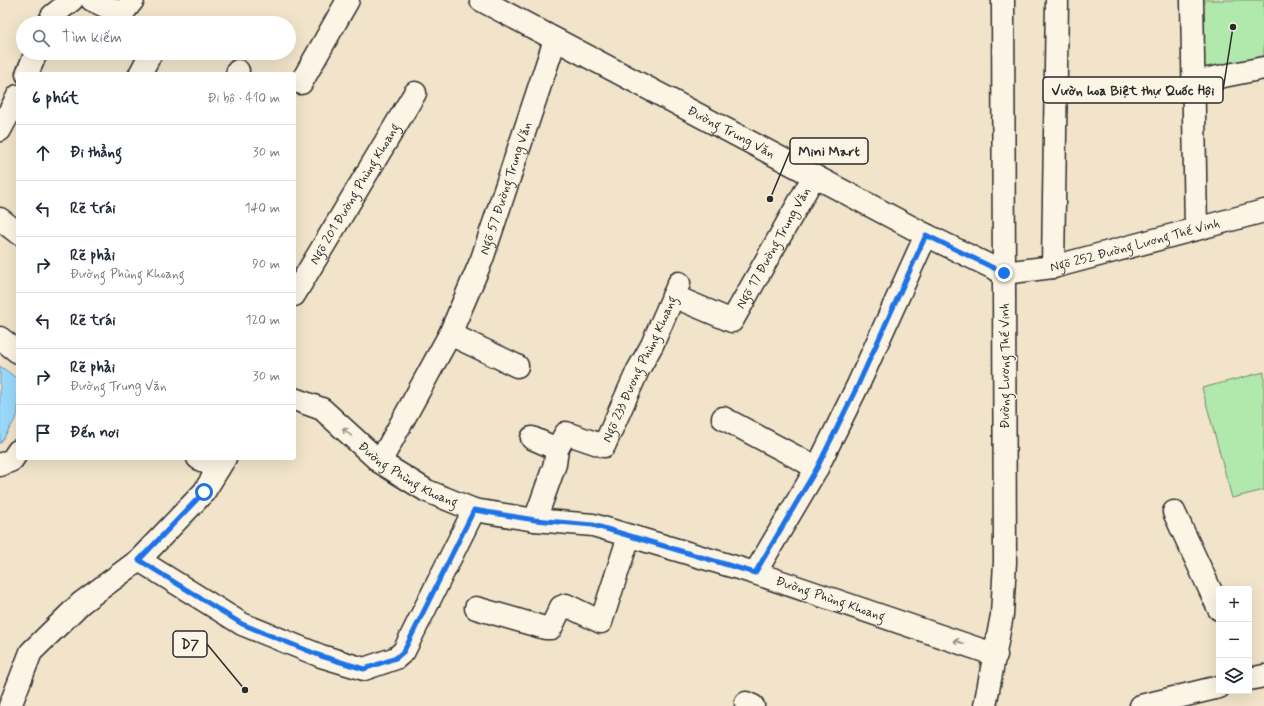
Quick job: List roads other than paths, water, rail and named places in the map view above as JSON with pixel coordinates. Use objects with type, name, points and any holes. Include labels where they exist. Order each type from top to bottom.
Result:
[{"type":"street","points":[[52,16],[72,0]]},
{"type":"street","points":[[92,0],[122,14],[133,0]]},
{"type":"street","points":[[300,83],[348,0]]},
{"type":"street","name":"Đường Trung Văn","points":[[481,0],[512,8],[554,40],[926,235],[1004,273]]},
{"type":"street","name":"Đường Lương Thế Vinh","points":[[985,706],[996,655],[1002,615],[1005,562],[1004,0]]},
{"type":"street","points":[[1053,267],[1057,0]]},
{"type":"street","points":[[1192,0],[1196,229]]},
{"type":"street","name":"Ngõ 57 Đường Trung Văn","points":[[380,462],[450,334],[482,259],[554,40]]},
{"type":"street","points":[[28,72],[33,60]]},
{"type":"street","points":[[141,72],[147,60]]},
{"type":"street","points":[[1193,82],[1264,68]]},
{"type":"street","name":"Ngõ 201 Đường Phùng Khoang","points":[[296,292],[415,93]]},
{"type":"street","points":[[0,130],[16,100]]},
{"type":"street","name":"Ngõ 17 Đường Trung Văn","points":[[732,321],[814,176]]},
{"type":"street","name":"Ngõ 252 Đường Lương Thế Vinh","points":[[1004,273],[1053,267],[1264,211]]},
{"type":"street","points":[[0,220],[16,232]]},
{"type":"street","points":[[755,573],[817,468],[858,385],[926,235]]},
{"type":"street","name":"Ngõ 233 Đương Phùng Khoang","points":[[535,520],[555,464],[557,449],[566,433],[604,446],[638,370],[652,345],[676,290],[732,321]]},
{"type":"street","points":[[450,334],[517,366]]},
{"type":"street","points":[[0,338],[16,350]]},
{"type":"street","name":"Đường Phùng Khoang","points":[[296,400],[322,409],[380,462],[427,491],[474,510],[535,520],[593,525],[755,573],[996,655]]},
{"type":"street","points":[[723,418],[817,468]]},
{"type":"street","points":[[532,438],[557,449]]},
{"type":"street","points":[[0,464],[12,460],[16,454]]},
{"type":"street","points":[[10,706],[31,652],[81,603],[139,560],[204,492],[221,463],[207,460]]},
{"type":"street","points":[[139,560],[242,624],[321,656],[364,669],[396,658],[404,651],[474,510]]},
{"type":"street","points":[[1174,512],[1216,603]]},
{"type":"street","points":[[476,608],[545,628],[551,628],[561,607],[566,605],[601,622],[629,536]]},
{"type":"street","points":[[1252,678],[1264,676]]},
{"type":"street","points":[[1141,706],[1209,695]]},
{"type":"water","points":[[0,366],[16,378],[16,418],[0,444]]},
{"type":"place","name":"Vườn hoa Biệt thự Quốc Hội","points":[[1233,27]]},
{"type":"place","name":"Mini Mart","points":[[770,199]]},
{"type":"place","name":"D7","points":[[245,690]]}]
